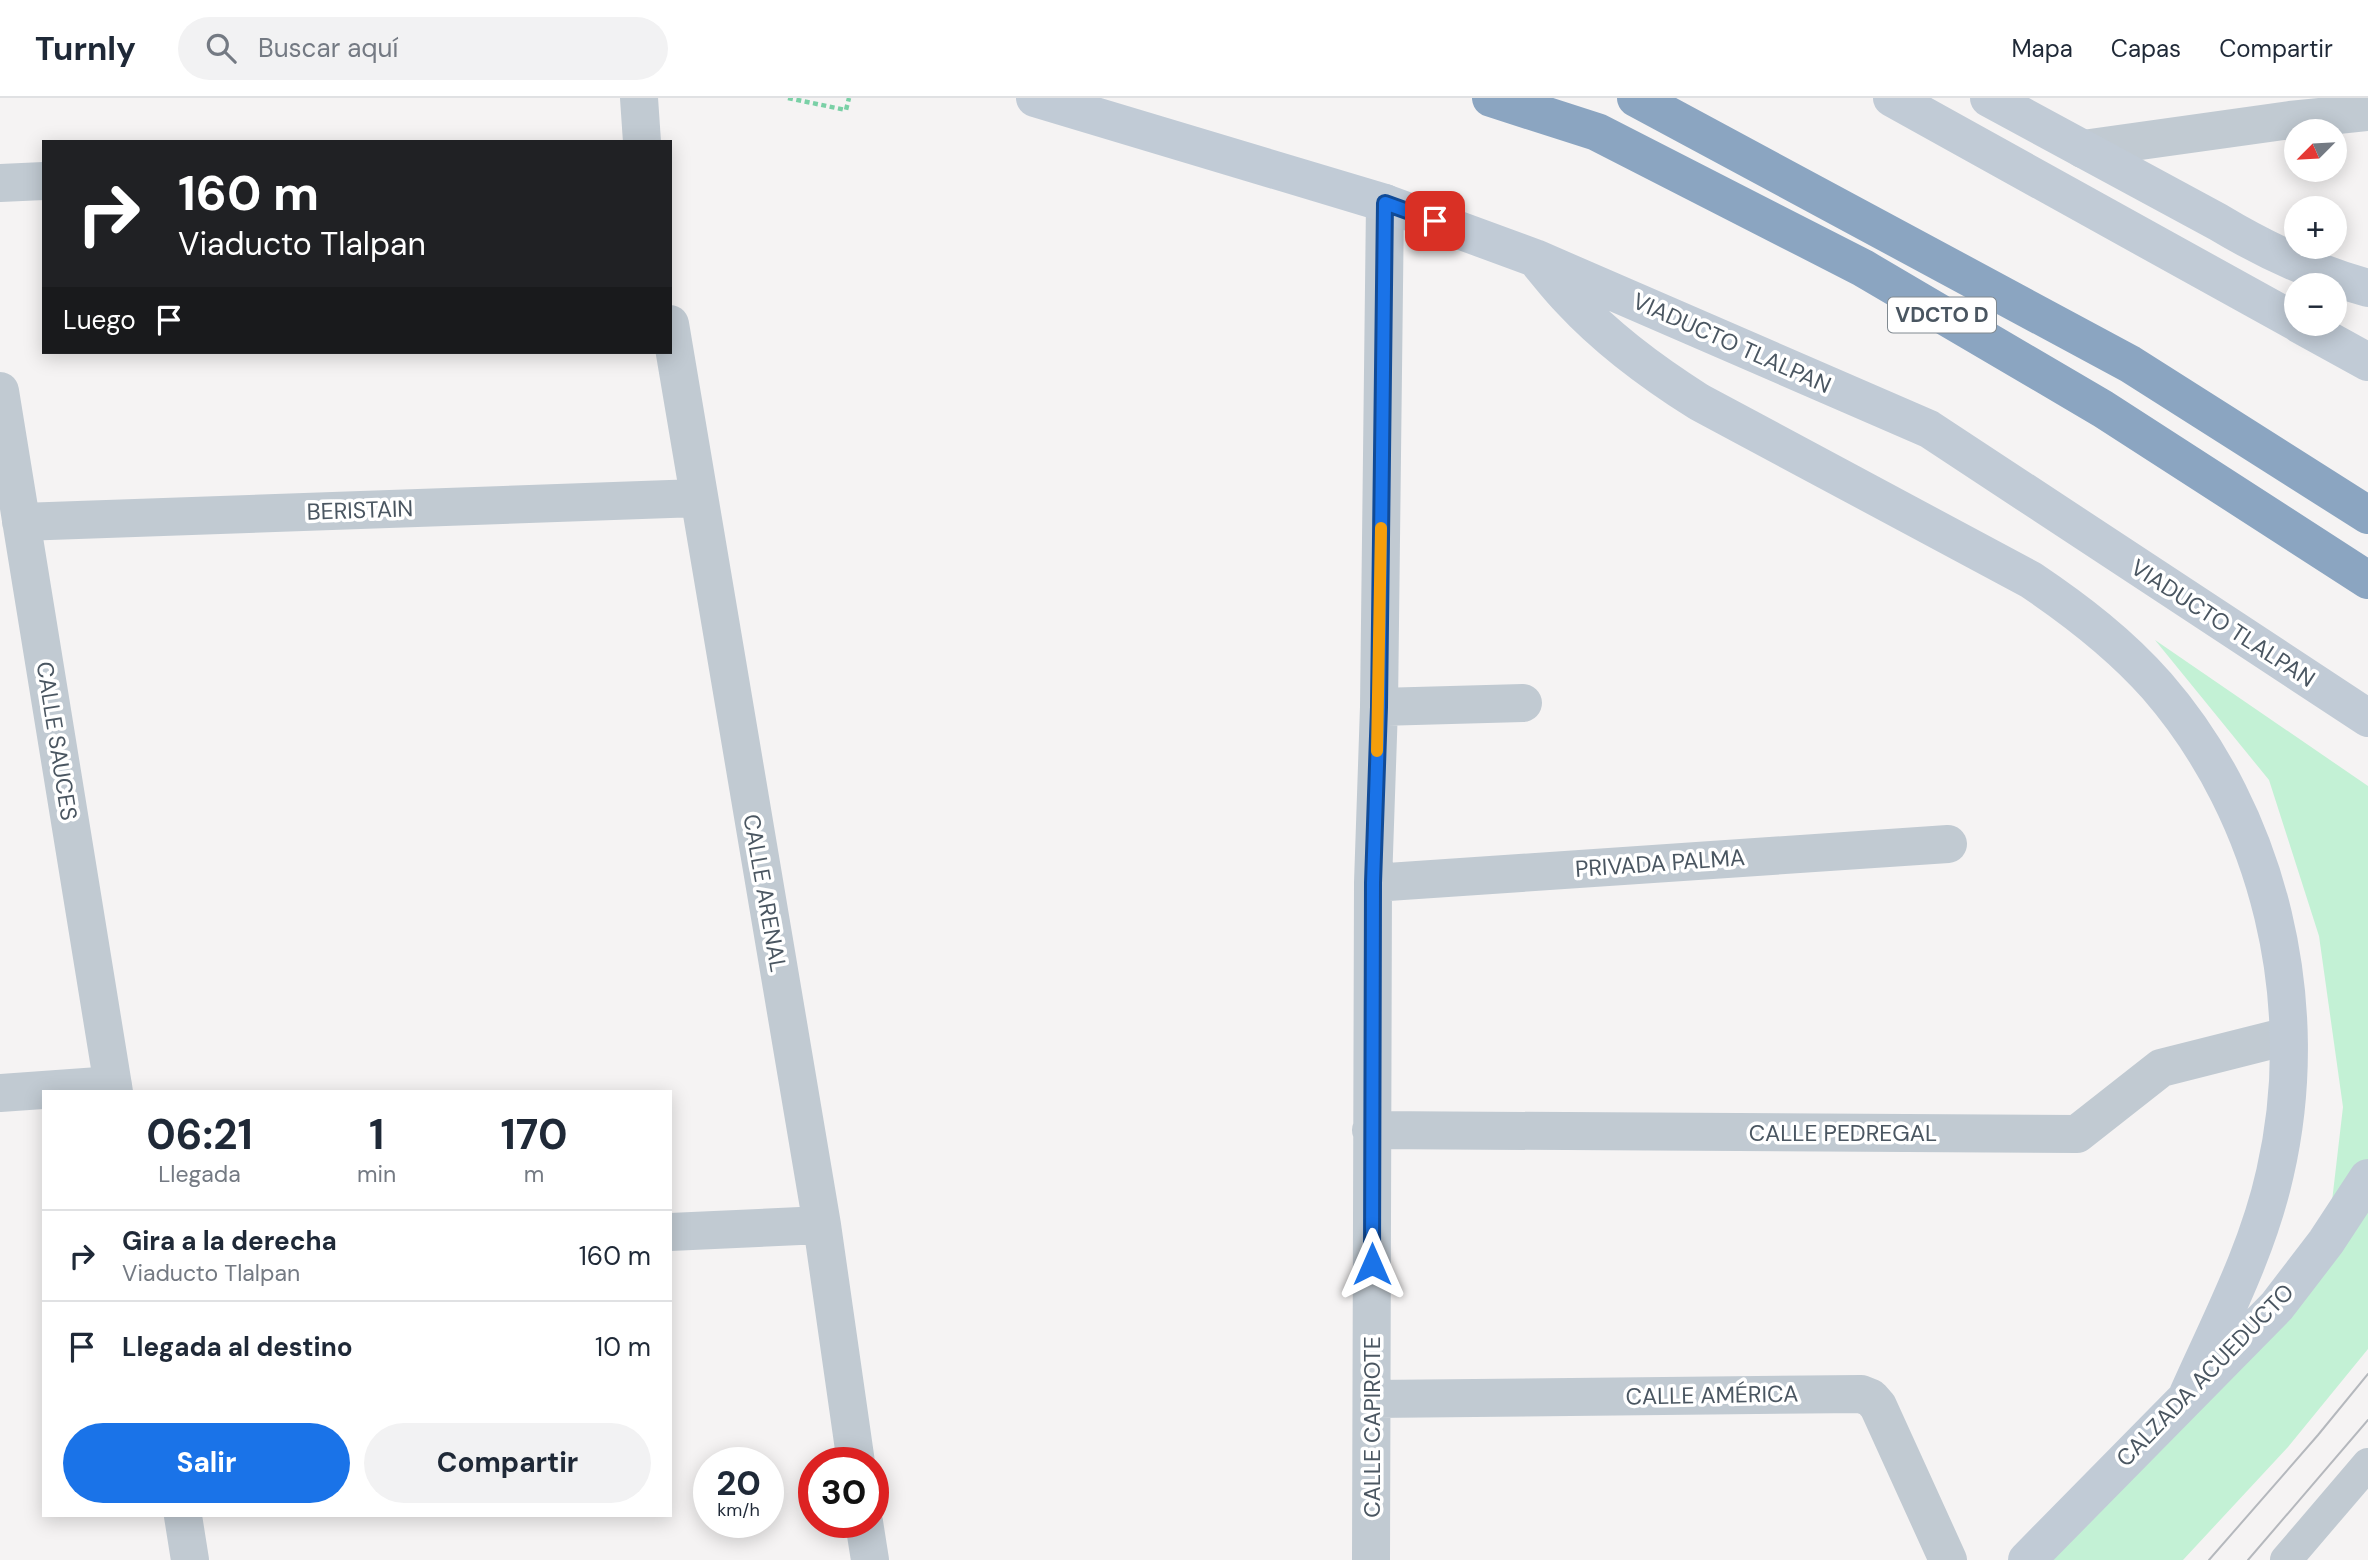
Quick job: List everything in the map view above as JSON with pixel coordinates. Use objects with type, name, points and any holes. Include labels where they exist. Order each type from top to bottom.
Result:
[{"type":"highway","name":"VDCTO D","points":[[1491,98],[1597,132],[1863,268],[2103,409],[2368,580]]},
{"type":"highway","name":"VDCTO D","points":[[1636,98],[2130,364],[2368,515]]},
{"type":"main road","name":"VIADUCTO TLALPAN","points":[[1035,98],[1385,203],[1535,258],[1930,429],[2368,718]]},
{"type":"main road","points":[[1892,98],[2284,315]]},
{"type":"main road","points":[[1989,98],[2275,254],[2335,279],[2368,288]]},
{"type":"main road","points":[[1535,258],[1570,300],[1653,373],[1699,402],[2031,580],[2076,611],[2118,646],[2157,685],[2218,772],[2260,867],[2274,917],[2283,968],[2288,1071],[2276,1172],[2262,1222],[2242,1275],[2188,1394]]},
{"type":"main road","points":[[2321,336],[2368,362]]},
{"type":"main road","name":"CALZADA ACUEDUCTO","points":[[2027,1560],[2277,1306],[2326,1242],[2368,1178]]},
{"type":"street","points":[[639,98],[642,140]]},
{"type":"street","points":[[2083,149],[2289,109],[2368,113]]},
{"type":"street","points":[[0,183],[42,181]]},
{"type":"street","name":"CALLE CAPIROTE","points":[[1371,1560],[1373,883],[1379,707],[1385,203]]},
{"type":"street","name":"CALLE ARENAL","points":[[672,336],[822,1226],[854,1447]]},
{"type":"street","name":"CALLE SAUCES","points":[[0,391],[113,1089]]},
{"type":"street","name":"BERISTAIN","points":[[21,522],[698,498]]},
{"type":"street","points":[[1379,707],[1523,703]]},
{"type":"street","name":"PRIVADA PALMA","points":[[1373,883],[1948,844]]},
{"type":"street","name":"CALLE PEDREGAL","points":[[1371,1130],[2077,1134],[2161,1068],[2288,1036]]},
{"type":"street","points":[[85,1090],[113,1089]]},
{"type":"street","points":[[0,1093],[42,1092]]},
{"type":"street","points":[[672,1232],[822,1226]]},
{"type":"street","name":"CALLE AMÉRICA","points":[[1372,1399],[1861,1394],[1871,1398],[1878,1406],[1948,1560]]},
{"type":"street","points":[[2286,1560],[2368,1464]]},
{"type":"street","points":[[183,1517],[190,1560]]},
{"type":"street","points":[[867,1538],[870,1560]]},
{"type":"path","points":[[788,98],[846,110],[849,98]]},
{"type":"green space","points":[[2155,640],[2368,786],[2368,1174],[2327,1244],[2343,1107],[2319,936],[2269,780]]},
{"type":"green space","points":[[2368,1207],[2368,1349],[2288,1447],[2183,1560],[2046,1560]]},
{"type":"tram line","points":[[2209,1560],[2368,1374]]},
{"type":"tram line","points":[[2248,1560],[2368,1420]]},
{"type":"slow traffic","points":[[1377,751],[1381,528]]},
{"type":"route","points":[[1372,1264],[1373,883],[1379,707],[1385,203],[1435,221]]}]
